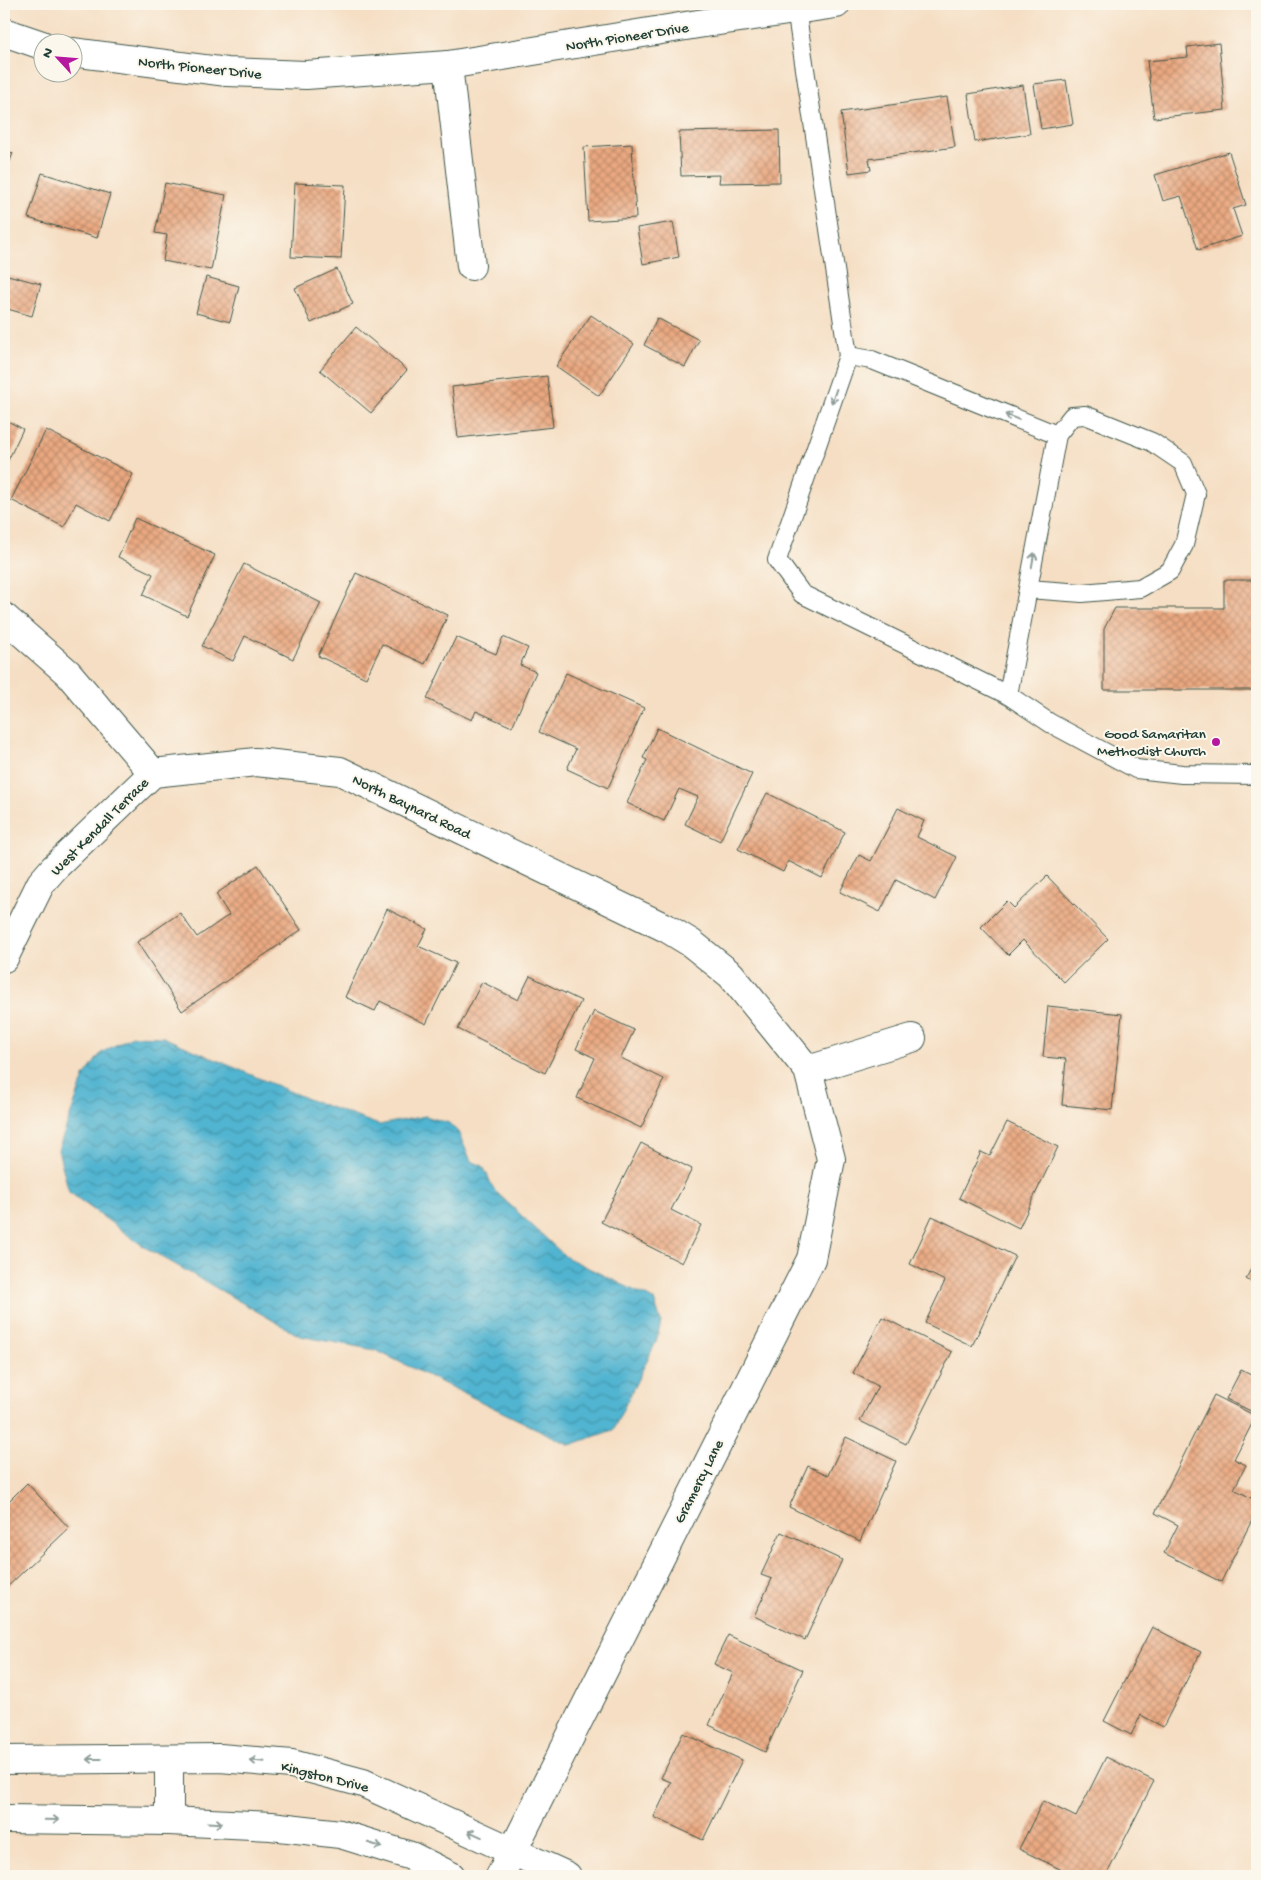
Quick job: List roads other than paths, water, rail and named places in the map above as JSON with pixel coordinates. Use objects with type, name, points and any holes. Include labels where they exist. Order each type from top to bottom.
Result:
[{"type":"street","name":"North Pioneer Drive","points":[[82,53],[227,72],[306,74],[448,65],[696,14],[796,9],[836,4]]},
{"type":"street","points":[[4,32],[32,42]]},
{"type":"street","points":[[448,65],[470,266]]},
{"type":"street","points":[[4,617],[68,674],[153,773]]},
{"type":"street","name":"North Baynard Road","points":[[153,773],[256,762],[340,772],[659,925],[691,943],[731,975],[808,1070]]},
{"type":"street","name":"West Kendall Terrace","points":[[4,958],[42,883],[54,868],[153,773]]},
{"type":"street","points":[[808,1070],[912,1038]]},
{"type":"street","name":"Gramercy Lane","points":[[500,1876],[811,1258],[832,1159],[808,1070]]},
{"type":"street","name":"Kingston Drive","points":[[4,1760],[220,1758],[292,1764],[363,1783],[568,1876]]},
{"type":"street","points":[[169,1759],[170,1821]]},
{"type":"street","points":[[4,1819],[170,1821],[271,1826],[340,1834],[411,1856],[451,1876]]},
{"type":"lane","points":[[796,9],[848,356],[777,560],[802,594],[1008,695],[1050,723],[1136,769],[1182,774],[1257,775]]},
{"type":"lane","points":[[848,356],[872,360],[1057,435]]},
{"type":"lane","points":[[1008,695],[1057,435],[1072,416],[1085,415],[1152,442],[1182,463],[1196,494],[1184,545],[1170,571],[1140,588],[1082,593],[1028,589]]},
{"type":"water","points":[[132,1036],[163,1037],[310,1100],[379,1125],[425,1116],[449,1123],[458,1132],[471,1161],[483,1166],[494,1190],[566,1257],[654,1300],[661,1322],[656,1342],[613,1430],[570,1445],[375,1350],[300,1336],[143,1246],[69,1192],[58,1150],[84,1077],[101,1053]]},
{"type":"place","name":"Good Samaritan Methodist Church","points":[[1216,742]]}]
